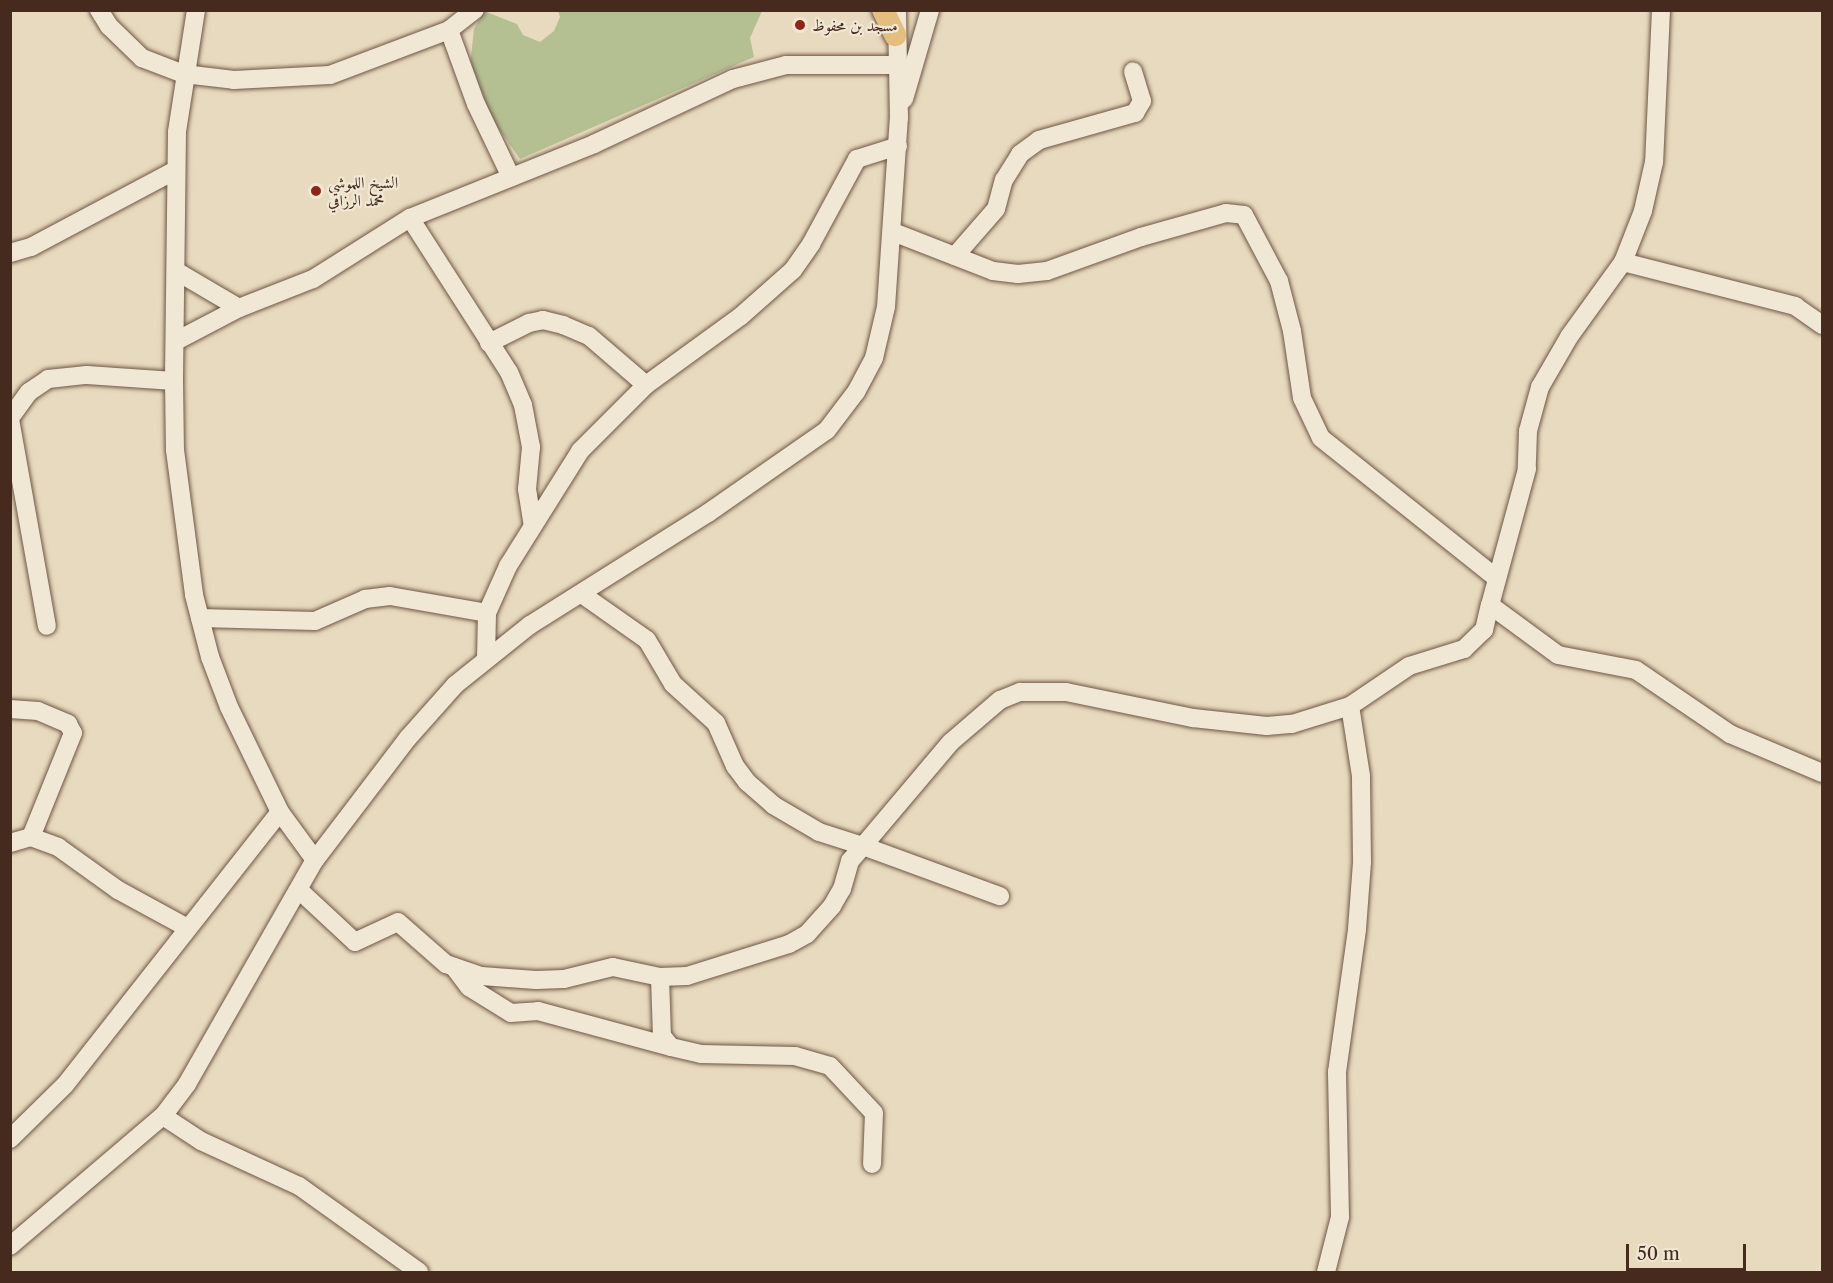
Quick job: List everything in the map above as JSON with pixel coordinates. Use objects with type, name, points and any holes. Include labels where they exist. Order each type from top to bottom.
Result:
[{"type":"main road","points":[[883,10],[895,35]]},
{"type":"street","points":[[99,10],[109,26],[142,58],[184,75],[269,81],[330,75],[449,30],[475,10]]},
{"type":"street","points":[[196,10],[184,75],[176,170],[175,450],[200,618],[229,707],[280,812],[315,860]]},
{"type":"street","points":[[10,1246],[163,1116],[187,1084],[315,860],[408,738],[455,685],[530,625],[583,595],[827,429],[856,392],[874,358],[886,308],[898,146],[895,35],[897,10]]},
{"type":"street","points":[[899,118],[914,54],[930,10]]},
{"type":"street","points":[[298,890],[350,939],[360,942],[398,922],[440,960],[454,967],[505,979],[564,979],[613,967],[660,977],[687,976],[789,944],[807,934],[832,906],[842,889],[850,861],[968,725],[1000,700],[1020,692],[1066,692],[1144,709],[1267,726],[1292,724],[1350,706],[1371,695],[1409,666],[1464,649],[1484,630],[1495,577],[1523,486],[1528,431],[1540,387],[1569,337],[1623,262],[1642,211],[1654,162],[1660,10]]},
{"type":"street","points":[[449,30],[476,104],[511,177]]},
{"type":"street","points":[[176,341],[239,308],[313,279],[410,218],[511,177],[762,68],[896,65]]},
{"type":"street","points":[[955,256],[996,209],[1004,180],[1020,154],[1039,140],[1135,112],[1142,101],[1133,71]]},
{"type":"street","points":[[486,658],[487,613],[532,525],[580,451],[646,385],[741,316],[793,270],[811,244],[857,159],[898,146]]},
{"type":"street","points":[[10,254],[31,247],[176,170]]},
{"type":"street","points":[[893,232],[993,271],[1018,274],[1047,271],[1141,237],[1227,213],[1244,215],[1279,281],[1302,398],[1321,438],[1495,577]]},
{"type":"street","points":[[410,218],[489,343],[523,405],[531,447],[527,489],[532,525]]},
{"type":"street","points":[[1623,262],[1795,306],[1822,325]]},
{"type":"street","points":[[176,271],[239,308]]},
{"type":"street","points":[[489,343],[529,323],[543,320],[563,325],[589,336],[646,385]]},
{"type":"street","points":[[47,626],[10,418],[29,393],[48,379],[87,375],[174,381]]},
{"type":"street","points":[[583,595],[647,640],[673,684],[716,723],[735,766],[747,782],[795,820],[1000,896]]},
{"type":"street","points":[[200,618],[315,621],[365,599],[390,596],[487,613]]},
{"type":"street","points":[[1490,605],[1558,655],[1636,670],[1730,734],[1822,773]]},
{"type":"street","points":[[1326,1272],[1340,1217],[1337,1072],[1362,862],[1361,776],[1350,706]]},
{"type":"street","points":[[10,709],[38,711],[68,724],[73,733],[71,746],[31,837]]},
{"type":"street","points":[[10,1139],[65,1085],[186,927],[280,812]]},
{"type":"street","points":[[10,843],[31,837],[58,847],[118,890],[186,927]]},
{"type":"street","points":[[454,967],[469,987],[511,1013],[538,1011],[701,1054],[795,1056],[830,1066],[874,1113],[872,1164]]},
{"type":"street","points":[[660,977],[662,1036],[671,1047]]},
{"type":"street","points":[[163,1116],[201,1141],[298,1186],[418,1272]]},
{"type":"green space","points":[[484,11],[517,24],[523,35],[540,42],[554,31],[560,17],[558,11],[762,11],[750,38],[754,57],[520,159],[482,105],[469,75],[474,29]]},
{"type":"place","name":"مسجد بن محفوظ","points":[[800,25]]},
{"type":"place","name":"الشيخ اللموشي محمد الرزاقي","points":[[316,191]]}]
